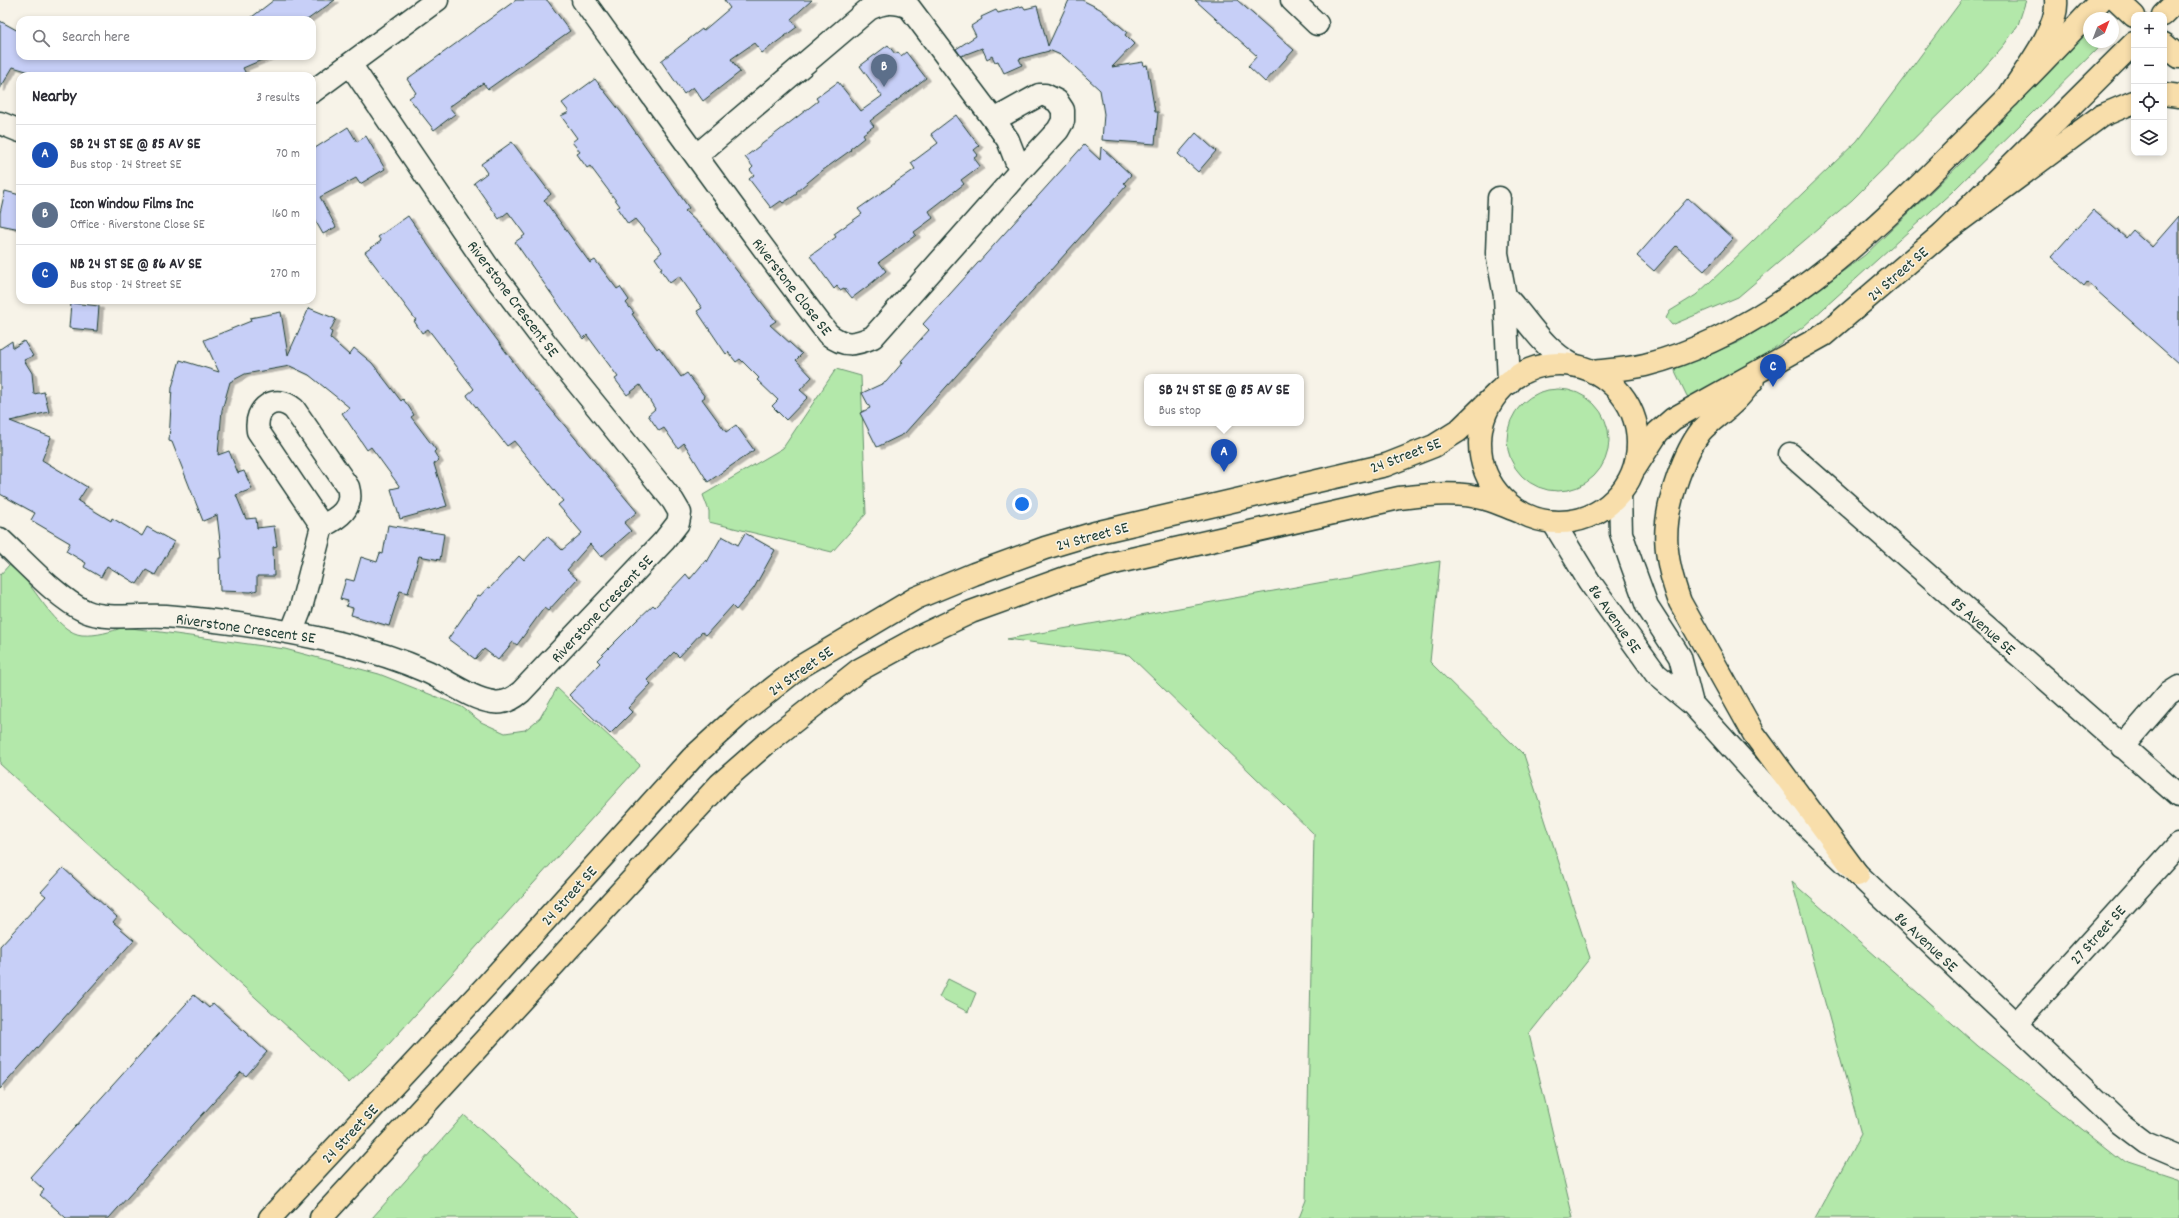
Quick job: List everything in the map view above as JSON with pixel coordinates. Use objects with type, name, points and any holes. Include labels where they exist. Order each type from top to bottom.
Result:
[{"type":"main road","points":[[2009,96],[2049,32],[2056,6],[2056,0]]},
{"type":"main road","points":[[1594,372],[1645,365],[1702,344],[1726,334],[1792,294],[1843,255],[1893,212],[2009,96],[2101,0]]},
{"type":"main road","points":[[2118,0],[2131,13]]},
{"type":"main road","points":[[2166,12],[2178,0]]},
{"type":"main road","name":"24 Street SE","points":[[321,1218],[720,784],[768,742],[859,670],[925,634],[977,610],[1066,578],[1114,563],[1399,498],[1428,495],[1470,496],[1486,499],[1545,521],[1554,522],[1577,520],[1591,516],[1606,507],[1620,494],[1634,468],[1658,432],[1673,419],[1824,335],[1943,233],[2131,46]]},
{"type":"main road","points":[[2167,47],[2179,58]]},
{"type":"main road","points":[[2167,94],[2179,96]]},
{"type":"main road","points":[[1943,233],[2101,116],[2131,103]]},
{"type":"main road","name":"24 Street SE","points":[[270,1218],[486,986],[692,758],[740,714],[800,667],[916,598],[974,574],[1045,548],[1095,533],[1386,465],[1434,446],[1458,431],[1517,376],[1537,367],[1554,364],[1573,365],[1594,372]]},
{"type":"main road","points":[[1762,370],[1733,403],[1702,431],[1691,445],[1672,494],[1666,525],[1666,554],[1672,580],[1680,602],[1754,734],[1858,875]]},
{"type":"main road","points":[[1594,372],[1619,391],[1634,417],[1638,442],[1634,468]]},
{"type":"main road","points":[[1504,387],[1486,413],[1482,427],[1481,455],[1492,484],[1508,503],[1521,512]]},
{"type":"street","points":[[316,89],[437,0]]},
{"type":"street","name":"Riverstone Close SE","points":[[583,0],[828,334],[837,341],[848,344],[858,344],[873,337],[1058,130],[1063,121],[1062,110],[1052,97],[1039,94],[994,120]]},
{"type":"street","points":[[1292,0],[1317,24]]},
{"type":"street","points":[[696,156],[869,9],[881,3],[896,2],[909,7],[994,120],[1008,140],[1020,171]]},
{"type":"street","name":"Riverstone Crescent SE","points":[[0,539],[68,602],[86,612],[104,615],[149,615],[210,620],[292,631],[374,651],[428,672],[488,701],[496,703],[510,700],[521,692],[664,541],[678,523],[680,513],[673,501],[547,344],[488,267],[350,64]]},
{"type":"street","points":[[0,123],[16,129]]},
{"type":"street","points":[[1499,198],[1496,253],[1506,296],[1504,387]]},
{"type":"street","points":[[1506,296],[1542,342],[1557,356],[1573,365]]},
{"type":"street","points":[[292,631],[301,608],[322,526],[258,431],[258,416],[267,405],[278,402],[289,405],[294,409],[348,488],[351,496],[346,510],[334,520],[322,526]]},
{"type":"street","name":"85 Avenue SE","points":[[1790,454],[2179,796]]},
{"type":"street","name":"86 Avenue SE","points":[[1620,494],[1619,512],[1624,540],[1647,606],[1680,657],[1692,704]]},
{"type":"street","name":"86 Avenue SE","points":[[1554,522],[1589,581],[1656,674],[1692,704],[1774,796],[2121,1124],[2146,1143],[2179,1157]]},
{"type":"street","points":[[2122,747],[2168,694],[2179,687]]},
{"type":"street","name":"27 Street SE","points":[[2016,1024],[2179,844]]},
{"type":"green space","points":[[1962,0],[2026,0],[2018,25],[2004,45],[1976,77],[1852,200],[1738,297],[1672,325],[1666,318],[1670,311],[1696,295],[1857,141]]},
{"type":"green space","points":[[2083,36],[2083,48],[2098,48],[1953,191],[1803,327],[1759,359],[1690,398],[1687,396],[1675,371],[1676,368],[1739,342],[1789,311],[1865,255],[1960,164]]},
{"type":"green space","points":[[836,369],[861,376],[866,514],[832,552],[709,522],[709,511],[703,495],[783,448]]},
{"type":"green space","points":[[1558,389],[1577,393],[1594,404],[1605,421],[1609,440],[1605,459],[1594,476],[1577,487],[1558,491],[1539,487],[1522,476],[1511,459],[1507,440],[1511,421],[1522,404],[1539,393]]},
{"type":"green space","points":[[1440,561],[1430,662],[1524,755],[1590,958],[1529,1034],[1573,1218],[1299,1218],[1306,1200],[1314,834],[1129,655],[1007,639]]},
{"type":"green space","points":[[9,565],[25,580],[58,621],[74,633],[93,635],[124,627],[285,649],[379,674],[462,707],[481,722],[505,733],[525,730],[540,718],[557,688],[640,765],[380,1054],[349,1083],[0,764],[0,575]]},
{"type":"green space","points":[[1792,882],[1978,1046],[2127,1164],[2179,1181],[2179,1218],[1815,1218],[1861,1134]]},
{"type":"green space","points":[[948,979],[976,993],[968,1012],[939,997]]},
{"type":"green space","points":[[464,1115],[579,1218],[372,1218]]},
{"type":"building","points":[[274,0],[335,0],[313,16],[253,16]]},
{"type":"building","points":[[516,0],[547,0],[570,31],[488,89],[483,83],[449,107],[455,114],[434,130],[409,98],[416,93],[407,79]]},
{"type":"building","points":[[724,0],[812,0],[791,19],[797,27],[762,53],[754,43],[731,59],[740,72],[703,101],[693,87],[684,94],[661,61],[702,29],[703,31],[730,8]]},
{"type":"building","points":[[1069,0],[1082,0],[1100,9],[1127,32],[1125,35],[1134,44],[1112,67],[1143,62],[1144,66],[1147,65],[1155,112],[1158,112],[1155,144],[1102,140],[1104,114],[1100,90],[1063,56],[1049,50],[1019,59],[1022,65],[1004,73],[998,61],[995,62],[992,56],[987,59],[982,48],[961,56],[956,49],[976,36],[971,26],[982,19],[981,17],[996,10],[998,13],[1023,6],[1025,9],[1037,6],[1048,46]]},
{"type":"building","points":[[1195,0],[1237,0],[1294,50],[1265,82],[1248,66],[1257,56]]},
{"type":"building","points":[[0,21],[16,30],[16,60],[262,60],[243,68],[245,72],[30,72],[13,67],[0,89]]},
{"type":"building","points":[[888,45],[895,54],[898,52],[901,56],[906,52],[926,78],[870,121],[874,126],[863,134],[865,137],[850,149],[851,150],[819,173],[796,192],[797,194],[783,203],[781,201],[771,208],[749,179],[754,175],[750,170],[753,167],[745,157],[818,101],[816,98],[838,82],[861,111],[882,96],[860,66]]},
{"type":"building","points":[[595,79],[624,116],[689,208],[685,211],[705,230],[776,321],[770,325],[802,354],[796,360],[812,377],[800,390],[808,397],[786,420],[772,406],[778,400],[757,380],[759,378],[740,359],[736,362],[728,352],[726,354],[697,311],[702,308],[679,276],[670,283],[660,269],[662,268],[655,258],[662,252],[635,219],[628,224],[617,208],[620,206],[590,166],[587,168],[577,154],[580,152],[572,142],[577,138],[561,116],[569,112],[562,103]]},
{"type":"building","points":[[956,115],[979,146],[974,150],[978,155],[974,158],[980,166],[961,180],[964,184],[929,211],[933,218],[914,232],[916,235],[879,262],[886,271],[852,298],[844,288],[840,290],[837,286],[834,289],[810,256],[836,237],[834,234],[862,214],[858,209],[915,169],[911,163],[938,143],[931,134]]},
{"type":"building","points":[[348,127],[357,142],[366,136],[385,169],[360,184],[356,178],[320,197],[336,227],[323,234],[316,222],[316,147]]},
{"type":"building","points":[[1196,133],[1216,151],[1198,172],[1178,154]]},
{"type":"building","points":[[512,142],[551,194],[544,200],[590,263],[595,260],[617,289],[620,287],[629,300],[626,303],[634,313],[632,314],[657,349],[659,347],[681,377],[687,373],[705,397],[702,399],[726,432],[736,425],[754,450],[708,482],[684,443],[678,448],[664,428],[659,431],[648,415],[655,409],[640,385],[627,395],[615,379],[618,377],[587,335],[583,339],[515,242],[525,235],[508,212],[499,219],[474,183],[487,173],[481,164]]},
{"type":"building","points":[[1084,145],[1100,160],[1101,147],[1131,175],[1124,183],[1127,185],[904,434],[877,447],[860,413],[870,408],[862,393],[886,382],[903,362],[901,361],[929,330],[923,324]]},
{"type":"building","points":[[5,191],[16,194],[16,228],[0,225],[0,213]]},
{"type":"building","points":[[1688,198],[1733,239],[1704,271],[1676,246],[1654,271],[1637,256]]},
{"type":"building","points":[[2093,210],[2126,238],[2133,230],[2152,247],[2179,216],[2179,364],[2087,282],[2084,286],[2051,257]]},
{"type":"building","points":[[408,216],[448,274],[529,383],[637,512],[624,523],[631,531],[601,557],[590,544],[567,570],[577,579],[548,611],[544,608],[517,645],[513,642],[498,660],[484,649],[475,659],[448,639],[478,595],[480,596],[488,587],[490,588],[519,556],[524,561],[547,536],[562,550],[582,533],[558,505],[563,501],[514,441],[507,446],[468,397],[467,395],[474,389],[428,329],[422,333],[414,321],[416,320],[365,252],[381,241],[378,237]]},
{"type":"building","points":[[71,304],[99,306],[97,331],[69,328]]},
{"type":"building","points":[[309,308],[336,319],[330,331],[332,332],[330,338],[349,355],[354,348],[372,363],[401,401],[403,399],[409,407],[414,415],[411,417],[436,450],[434,452],[439,460],[434,464],[447,506],[400,519],[391,489],[400,487],[371,447],[367,450],[342,413],[350,408],[309,375],[290,366],[245,374],[230,382],[222,410],[218,455],[229,451],[238,473],[244,471],[252,489],[236,495],[246,519],[256,518],[257,528],[274,526],[277,546],[273,547],[274,576],[257,576],[257,590],[251,592],[220,591],[219,558],[222,558],[217,515],[203,521],[172,442],[169,441],[172,387],[180,360],[219,372],[204,340],[251,321],[250,318],[281,312],[288,355]]},
{"type":"building","points":[[12,341],[13,348],[24,341],[33,356],[24,360],[32,373],[34,394],[44,392],[49,412],[10,421],[51,437],[42,460],[87,487],[78,501],[111,521],[112,518],[142,536],[147,527],[174,542],[155,575],[146,570],[137,584],[107,566],[101,577],[84,567],[86,563],[66,551],[70,543],[31,520],[35,513],[0,494],[0,349]]},
{"type":"building","points":[[388,525],[444,534],[440,560],[419,556],[408,593],[400,591],[389,626],[351,615],[353,608],[346,606],[348,601],[340,599],[346,579],[354,581],[361,557],[377,562],[380,553],[383,554]]},
{"type":"building","points":[[745,533],[775,550],[754,588],[736,610],[732,606],[706,635],[702,632],[679,657],[674,652],[647,680],[651,684],[628,708],[632,712],[610,734],[569,695],[600,663],[597,660],[636,621],[653,605],[655,607],[686,574],[690,579],[706,560],[707,562],[722,536],[738,545]]},
{"type":"building","points":[[63,868],[117,917],[113,922],[134,940],[0,1089],[0,946],[46,896],[41,892]]},
{"type":"building","points":[[194,995],[209,1008],[213,1003],[267,1052],[246,1076],[241,1072],[109,1218],[66,1218],[40,1195],[44,1190],[30,1177]]},
{"type":"place","name":"Icon Window Films Inc","points":[[884,87]]},
{"type":"place","name":"NB 24 ST SE @ 86 AV SE","points":[[1773,387]]},
{"type":"place","name":"SB 24 ST SE @ 85 AV SE","points":[[1224,472]]}]
